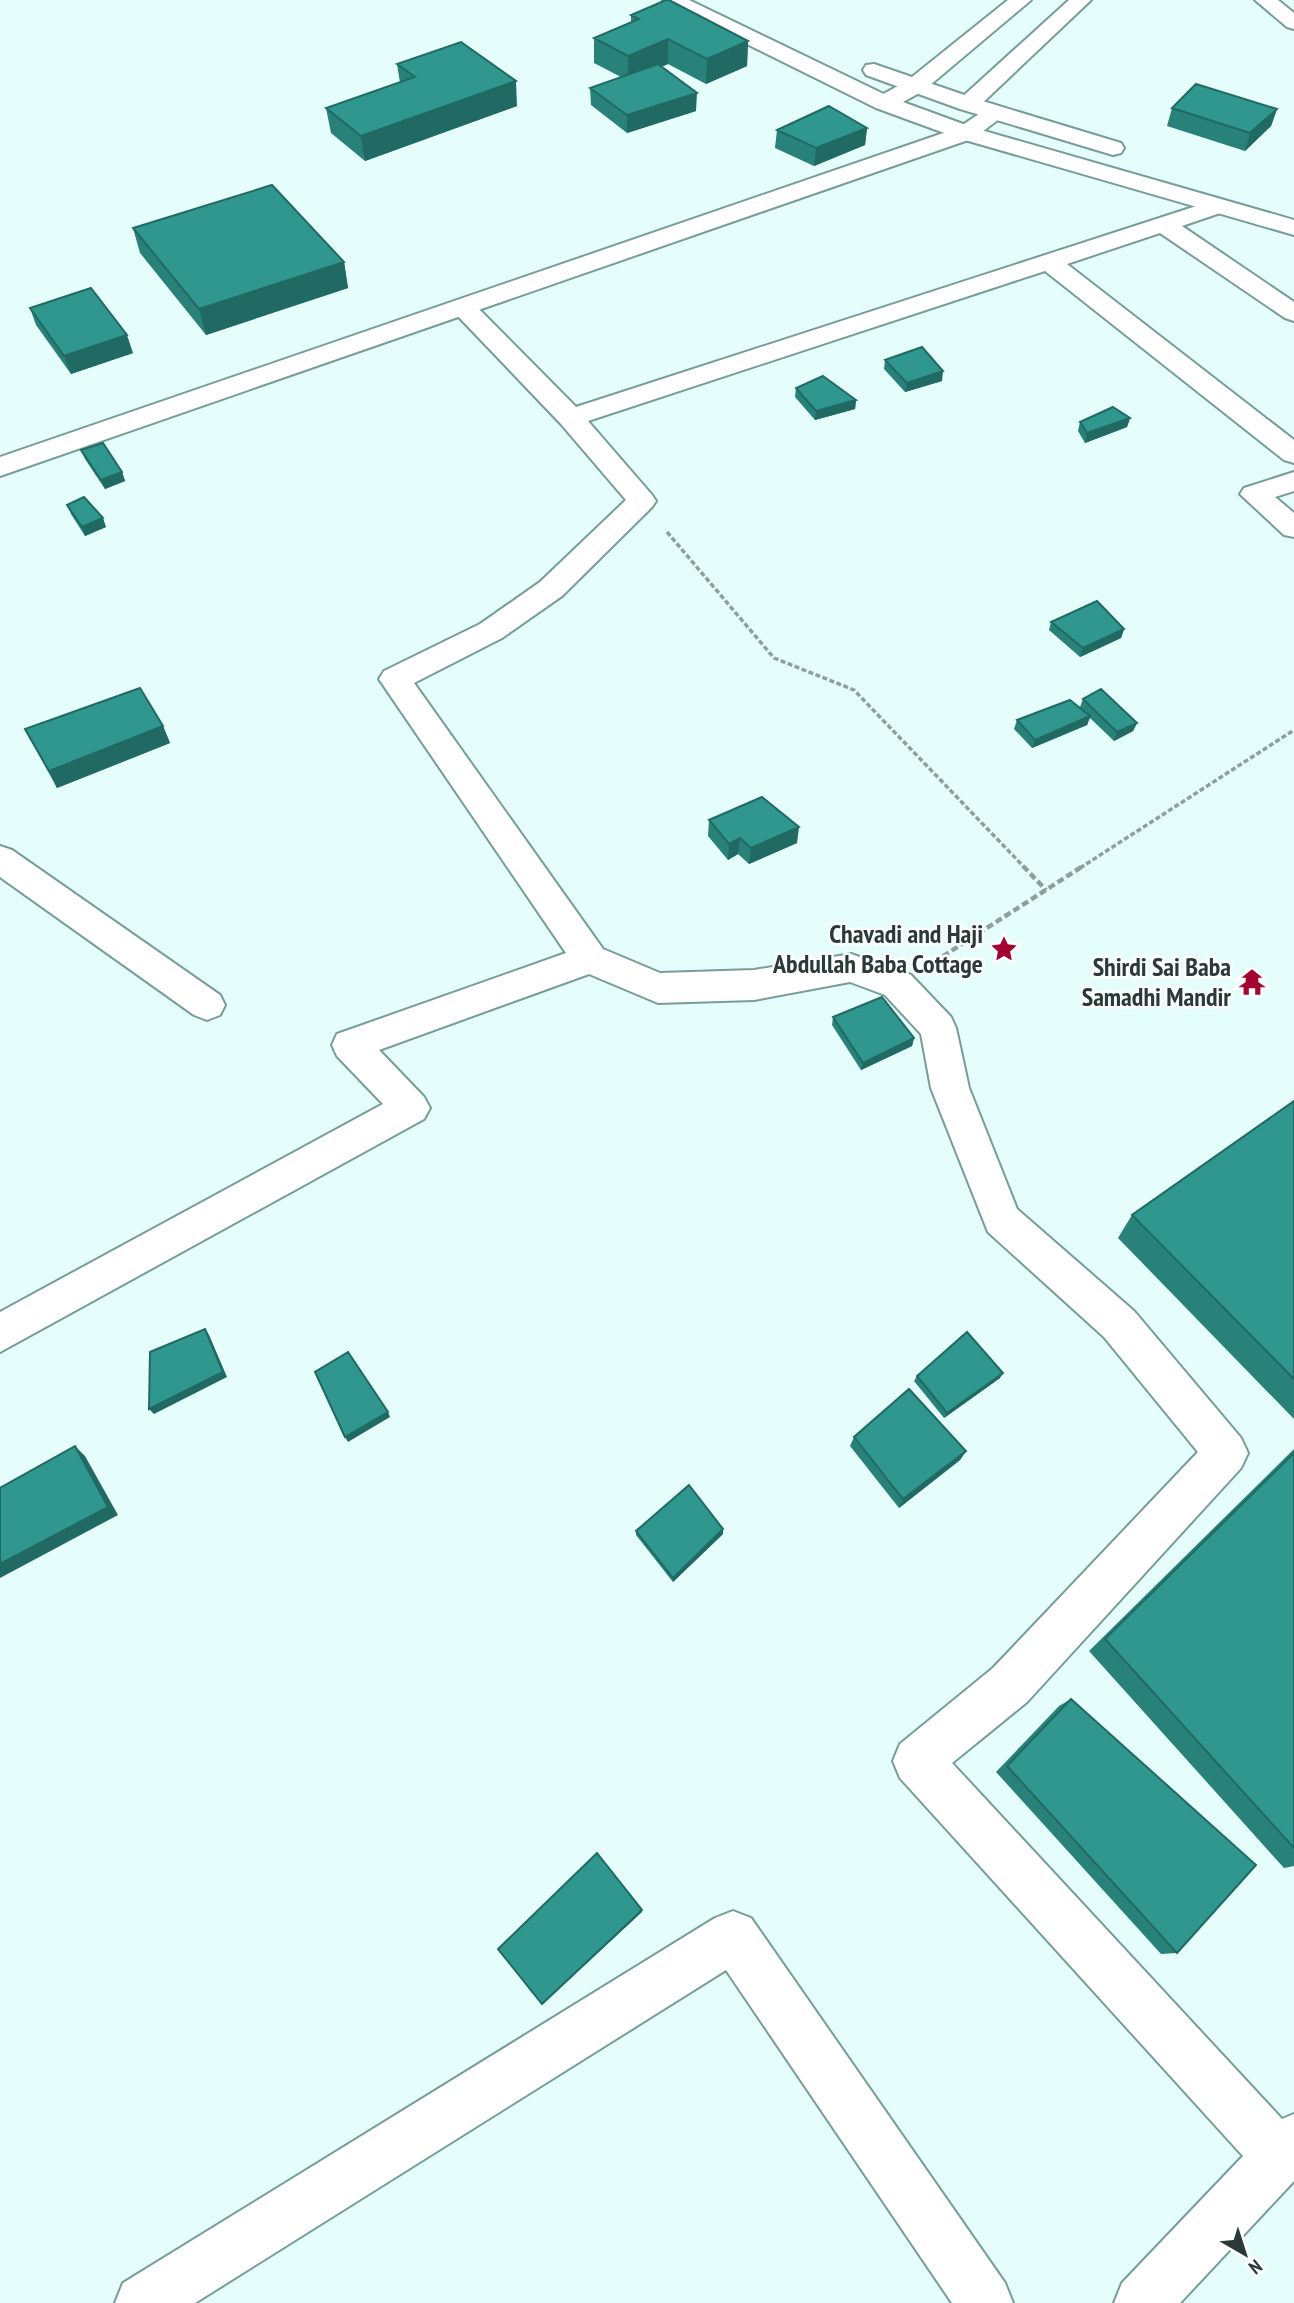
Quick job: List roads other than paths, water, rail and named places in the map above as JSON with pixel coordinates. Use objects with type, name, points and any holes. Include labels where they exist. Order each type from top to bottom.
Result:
[{"type":"main road","points":[[673,0],[884,103],[966,134],[1294,228]]},
{"type":"main road","points":[[719,0],[831,54]]},
{"type":"main road","points":[[884,103],[915,86],[1021,0]]},
{"type":"main road","points":[[968,104],[1081,0]]},
{"type":"main road","points":[[1265,0],[1294,23]]},
{"type":"main road","points":[[855,63],[968,104],[1140,157]]},
{"type":"main road","points":[[0,467],[966,134],[996,113]]},
{"type":"main road","points":[[571,418],[1218,206]]},
{"type":"main road","points":[[1163,224],[1294,313]]},
{"type":"main road","points":[[1049,262],[1294,454]]},
{"type":"main road","points":[[463,307],[571,418],[642,501],[551,589],[491,631],[395,679],[590,959],[658,988],[754,985],[852,968],[898,985],[938,1028],[950,1088],[1002,1220],[1119,1324],[1226,1453],[1010,1685],[917,1761],[1287,2150],[1142,2303]]},
{"type":"main road","points":[[1294,481],[1254,494],[1294,528]]},
{"type":"main road","points":[[0,859],[206,1005]]},
{"type":"main road","points":[[0,1333],[411,1108],[350,1045],[590,959]]},
{"type":"main road","points":[[143,2303],[733,1936],[985,2303]]},
{"type":"place","name":"Chavadi and Haji Abdullah Baba Cottage","points":[[1004,949]]},
{"type":"place","name":"Shirdi Sai Baba Samadhi Mandir","points":[[1252,982]]}]
